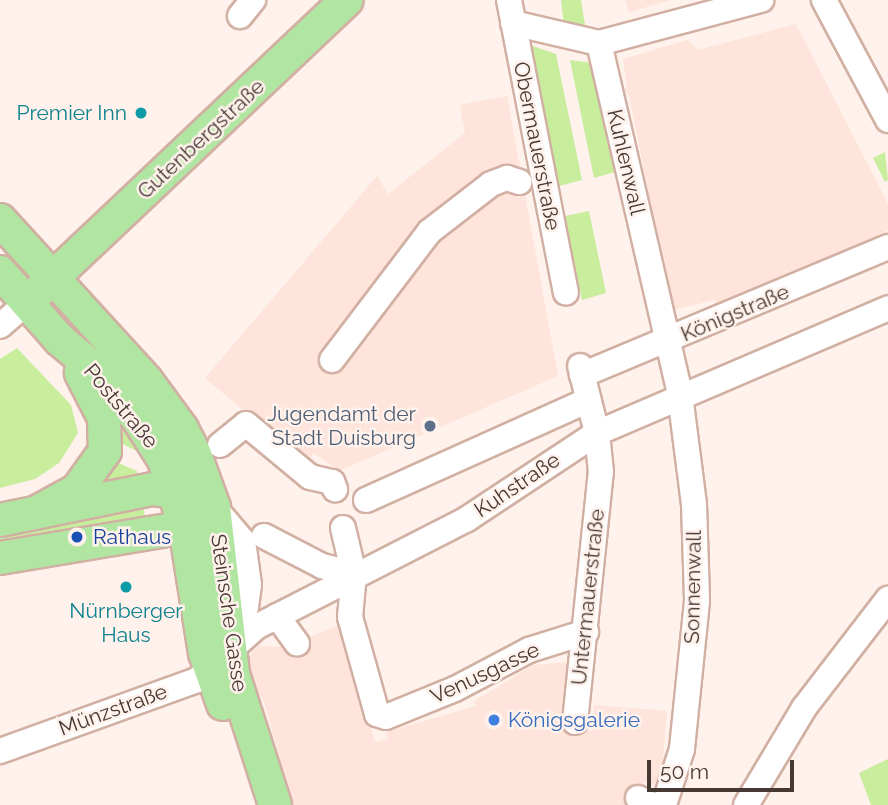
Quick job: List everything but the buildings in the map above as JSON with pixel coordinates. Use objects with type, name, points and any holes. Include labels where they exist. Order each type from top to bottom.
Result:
[{"type":"main road","name":"Gutenbergstraße","points":[[54,277],[347,0]]},
{"type":"main road","name":"Poststraße","points":[[0,220],[54,277],[165,404],[183,429],[219,502]]},
{"type":"main road","name":"Poststraße","points":[[0,272],[60,340],[96,370],[138,419],[160,452],[175,489],[185,527]]},
{"type":"main road","points":[[26,303],[54,277]]},
{"type":"main road","points":[[35,513],[77,490],[97,466],[106,444],[100,405],[60,340]]},
{"type":"main road","points":[[0,520],[147,489],[175,489],[219,502]]},
{"type":"main road","points":[[0,558],[185,527],[219,502]]},
{"type":"main road","name":"Steinsche Gasse","points":[[219,502],[222,652],[233,674],[275,805]]},
{"type":"main road","name":"Steinsche Gasse","points":[[185,527],[222,652],[257,805]]},
{"type":"street","points":[[511,11],[599,43],[761,0]]},
{"type":"street","points":[[824,0],[888,120]]},
{"type":"street","name":"Obermauerstraße","points":[[511,11],[566,292]]},
{"type":"street","name":"Kuhlenwall","points":[[599,43],[672,368]]},
{"type":"street","points":[[332,360],[429,232],[483,193],[510,191],[519,182],[542,172]]},
{"type":"street","name":"Königstraße","points":[[589,400],[581,371],[666,344],[888,247]]},
{"type":"street","points":[[0,326],[26,303]]},
{"type":"street","points":[[680,395],[888,308]]},
{"type":"street","name":"Sonnenwall","points":[[664,805],[682,749],[697,601],[694,504],[680,395],[672,368]]},
{"type":"street","name":"Kuhstraße","points":[[222,652],[256,627],[354,574],[467,519],[597,433],[680,395]]},
{"type":"street","points":[[589,400],[597,433]]},
{"type":"street","name":"Kuhstraße","points":[[366,500],[589,400]]},
{"type":"street","points":[[220,445],[246,424],[310,477],[331,482],[335,489]]},
{"type":"street","name":"Untermauerstraße","points":[[575,722],[601,472],[597,433]]},
{"type":"street","points":[[264,536],[322,566],[354,574],[343,528]]},
{"type":"street","name":"Venusgasse","points":[[354,574],[350,617],[377,714],[386,717],[455,689],[528,650],[586,632]]},
{"type":"street","points":[[746,805],[804,708],[888,599]]},
{"type":"street","points":[[277,616],[297,644]]},
{"type":"street","name":"Münzstraße","points":[[0,751],[197,680],[222,652]]},
{"type":"shaded area","points":[[625,0],[671,0],[629,12]]},
{"type":"shaded area","points":[[796,24],[888,204],[888,230],[863,245],[718,309],[715,300],[672,310],[629,95],[624,90],[627,86],[623,59],[687,40],[698,50]]},
{"type":"shaded area","points":[[507,96],[558,376],[339,471],[314,453],[306,463],[205,378],[377,176],[388,194],[465,133],[460,105]]},
{"type":"shaded area","name":"Königsgalerie","points":[[342,623],[375,742],[388,739],[386,732],[476,706],[474,701],[534,665],[567,662],[560,728],[592,731],[594,705],[667,711],[663,757],[668,760],[659,787],[643,782],[635,805],[293,805],[264,702],[250,678],[246,659],[258,646],[288,647]]},
{"type":"green space","points":[[561,0],[581,0],[586,31],[564,26]]},
{"type":"green space","points":[[530,45],[556,54],[582,180],[559,186]]},
{"type":"green space","points":[[570,60],[592,63],[615,172],[594,178]]},
{"type":"green space","points":[[885,152],[888,180],[885,182],[873,158]]},
{"type":"green space","points":[[589,211],[606,293],[582,300],[565,216]]},
{"type":"green space","points":[[17,348],[71,405],[78,433],[59,463],[35,479],[0,488],[0,359]]},
{"type":"green space","points":[[109,403],[145,455],[114,440]]},
{"type":"green space","points":[[109,459],[137,471],[140,486],[82,493]]},
{"type":"green space","points":[[142,500],[146,522],[0,549],[0,530]]},
{"type":"green space","points":[[888,759],[888,805],[871,805],[859,773]]},
{"type":"place","name":"Premier Inn","points":[[141,113]]},
{"type":"place","name":"Jugendamt der Stadt Duisburg","points":[[430,426]]},
{"type":"place","name":"Rathaus","points":[[77,537]]},
{"type":"place","name":"Nürnberger Haus","points":[[126,587]]},
{"type":"place","name":"Königsgalerie","points":[[494,720]]}]
